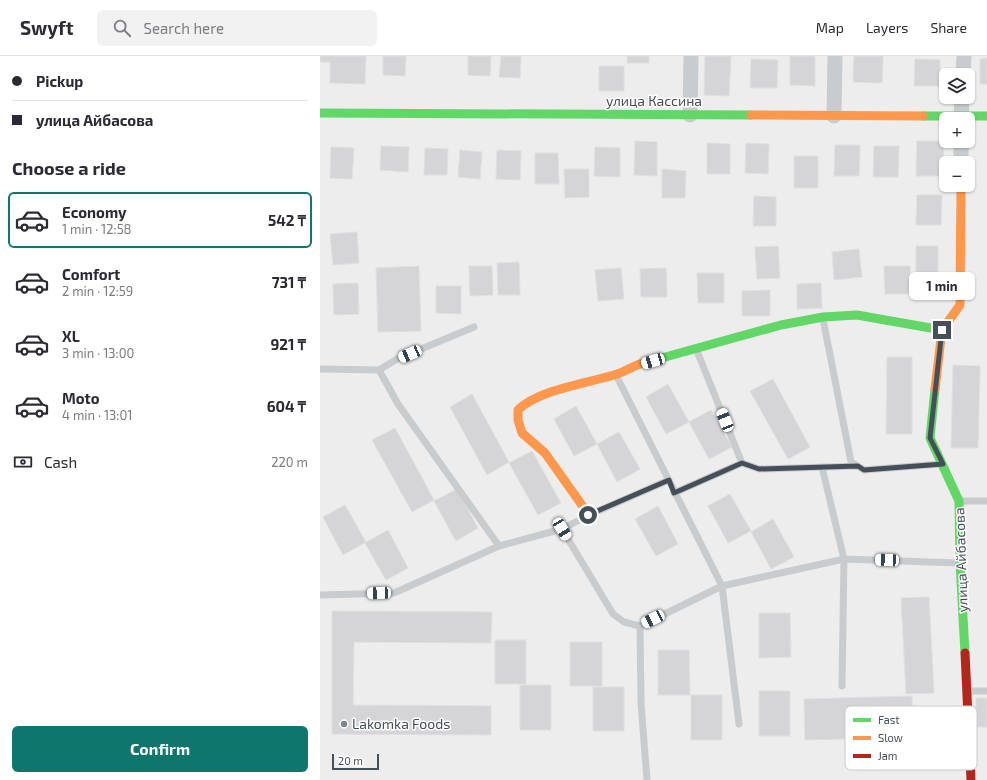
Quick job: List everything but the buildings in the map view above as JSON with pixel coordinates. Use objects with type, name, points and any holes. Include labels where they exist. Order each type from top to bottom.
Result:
[{"type":"street","points":[[690,115],[692,56]]},
{"type":"street","points":[[834,116],[835,56]]},
{"type":"street","points":[[963,68],[964,56]]},
{"type":"street","name":"улица Кассина","points":[[320,113],[939,118]]},
{"type":"street","name":"улица Кассина","points":[[975,117],[987,116]]},
{"type":"street","name":"улица Айбасова","points":[[961,192],[960,305],[942,330],[930,438],[959,501],[960,564],[968,706]]},
{"type":"street","points":[[588,515],[545,453],[522,433],[518,420],[518,410],[523,405],[554,391],[616,375],[638,365],[781,325],[823,317],[857,315],[942,330]]},
{"type":"street","name":"улица Айбасова","points":[[971,770],[971,780]]},
{"type":"lane","points":[[823,317],[851,462],[864,470],[943,464]]},
{"type":"lane","points":[[320,369],[380,370],[397,359],[474,327]]},
{"type":"lane","points":[[696,349],[742,463]]},
{"type":"lane","points":[[380,370],[398,404],[499,546]]},
{"type":"lane","points":[[616,375],[722,586],[739,724]]},
{"type":"lane","points":[[674,493],[742,463],[759,469],[858,466]]},
{"type":"lane","points":[[822,467],[844,559],[842,686]]},
{"type":"lane","points":[[320,595],[394,593],[499,546],[562,529],[588,515],[669,480]]},
{"type":"lane","points":[[959,501],[987,501]]},
{"type":"lane","points":[[562,529],[614,614],[624,622],[640,626],[722,586],[844,559],[960,564]]},
{"type":"lane","points":[[640,626],[641,703],[647,780]]},
{"type":"lane","points":[[967,691],[987,691]]},
{"type":"traffic: fast","points":[[320,113],[751,115]]},
{"type":"traffic: fast","points":[[923,116],[987,116]]},
{"type":"traffic: fast","points":[[640,364],[781,325],[823,317],[857,315],[942,330]]},
{"type":"traffic: fast","points":[[935,389],[930,438],[959,501],[960,563],[965,653]]},
{"type":"traffic: slow","points":[[751,115],[923,116]]},
{"type":"traffic: slow","points":[[935,389],[942,330],[960,305],[961,192]]},
{"type":"traffic: slow","points":[[589,515],[545,453],[522,433],[518,420],[518,410],[527,403],[550,392],[617,374],[640,364]]},
{"type":"traffic: jam","points":[[965,653],[968,706]]},
{"type":"traffic: jam","points":[[971,770],[971,780]]},
{"type":"place","name":"Lakomka Foods","points":[[344,724]]},
{"type":"route","points":[[588,515],[669,480],[674,493],[742,463],[759,469],[858,466],[864,470],[943,464],[930,438],[942,330]]}]
